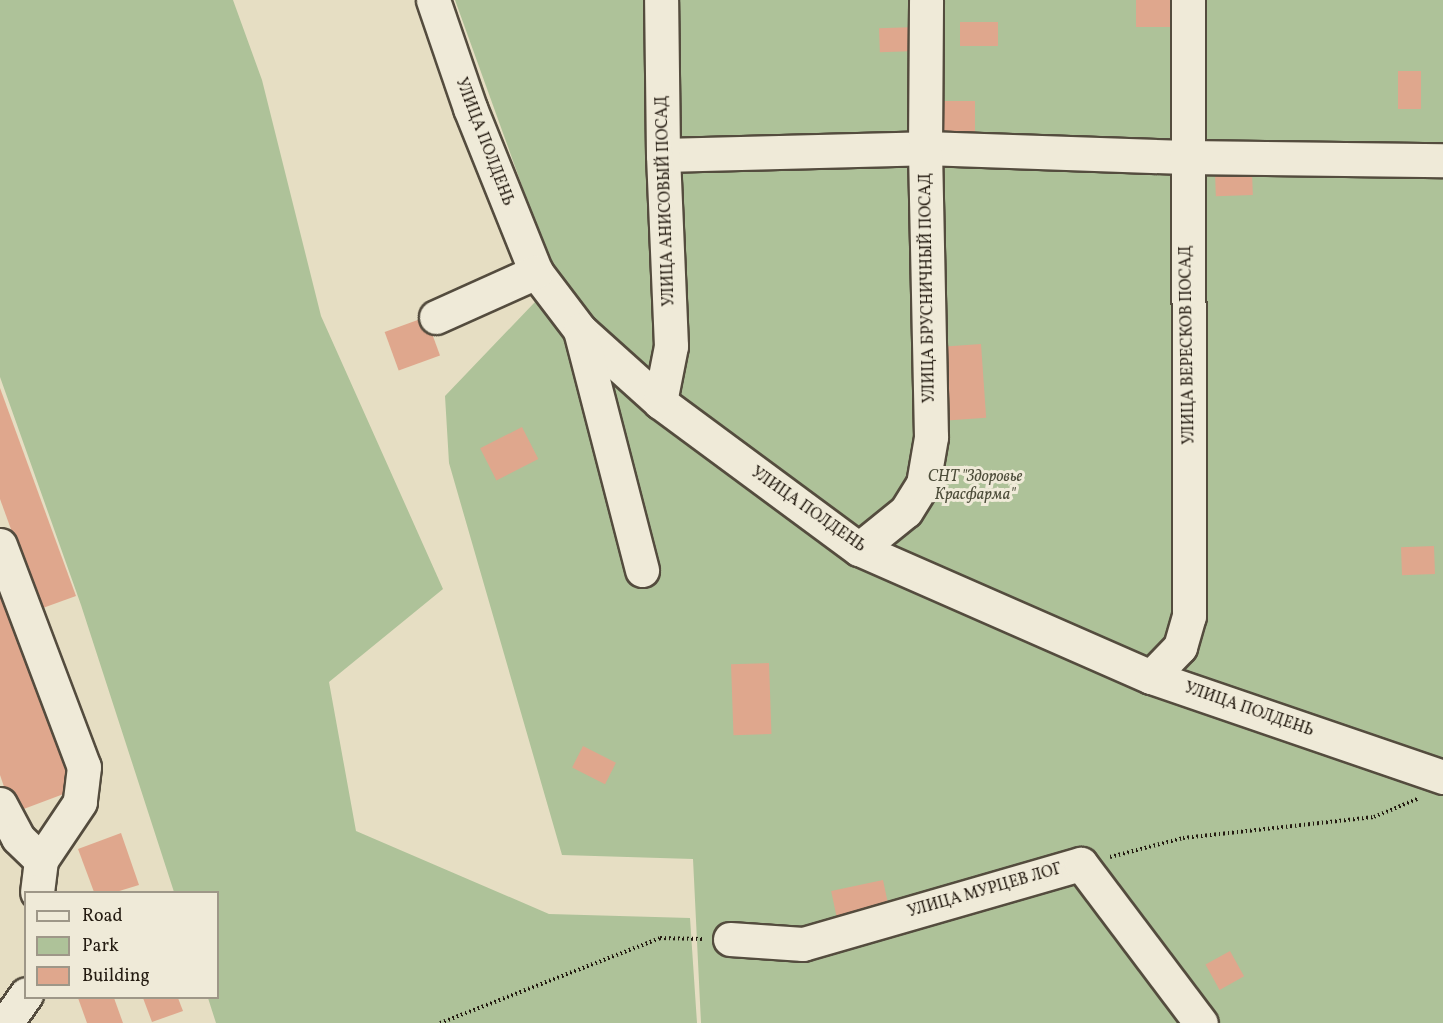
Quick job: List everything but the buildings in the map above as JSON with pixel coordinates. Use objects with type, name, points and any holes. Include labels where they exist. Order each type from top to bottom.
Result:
[{"type":"street","name":"УЛИЦА ПОЛДЕНЬ","points":[[433,0],[470,108],[536,272],[580,330],[660,402],[860,549],[1151,677],[1433,786]]},
{"type":"street","name":"УЛИЦА АНИСОВЫЙ ПОСАД","points":[[660,402],[671,346],[663,155],[661,0]]},
{"type":"street","name":"УЛИЦА БРУСНИЧНЫЙ ПОСАД","points":[[860,549],[906,511],[923,484],[929,447],[925,148],[926,0]]},
{"type":"street","name":"УЛИЦА ВЕРЕСКОВ ПОСАД","points":[[1151,677],[1180,647],[1189,616],[1186,157],[1188,0]]},
{"type":"street","points":[[663,155],[925,148],[1186,157],[1443,160]]},
{"type":"street","points":[[436,316],[536,272]]},
{"type":"street","points":[[580,330],[642,570]]},
{"type":"street","points":[[0,545],[84,767],[80,802],[41,860],[38,891]]},
{"type":"street","points":[[0,804],[18,838],[41,860]]},
{"type":"street","name":"УЛИЦА МУРЦЕВ ЛОГ","points":[[730,939],[803,944],[1081,864],[1201,1023]]},
{"type":"street","points":[[6,1023],[24,997]]},
{"type":"path","points":[[1081,864],[1183,838],[1374,817],[1433,786]]},
{"type":"path","points":[[440,1023],[660,938],[730,939]]},
{"type":"green space","points":[[0,0],[233,0],[262,80],[321,316],[443,589],[329,682],[356,831],[549,914],[690,918],[697,1023],[216,1023],[208,999],[219,999],[219,891],[174,891],[81,605],[0,377]]},
{"type":"green space","name":"СНТ \"Здоровье Красфарма\"","points":[[455,0],[1443,0],[1443,1023],[701,1023],[693,859],[562,855],[449,463],[445,396],[556,280]]}]
